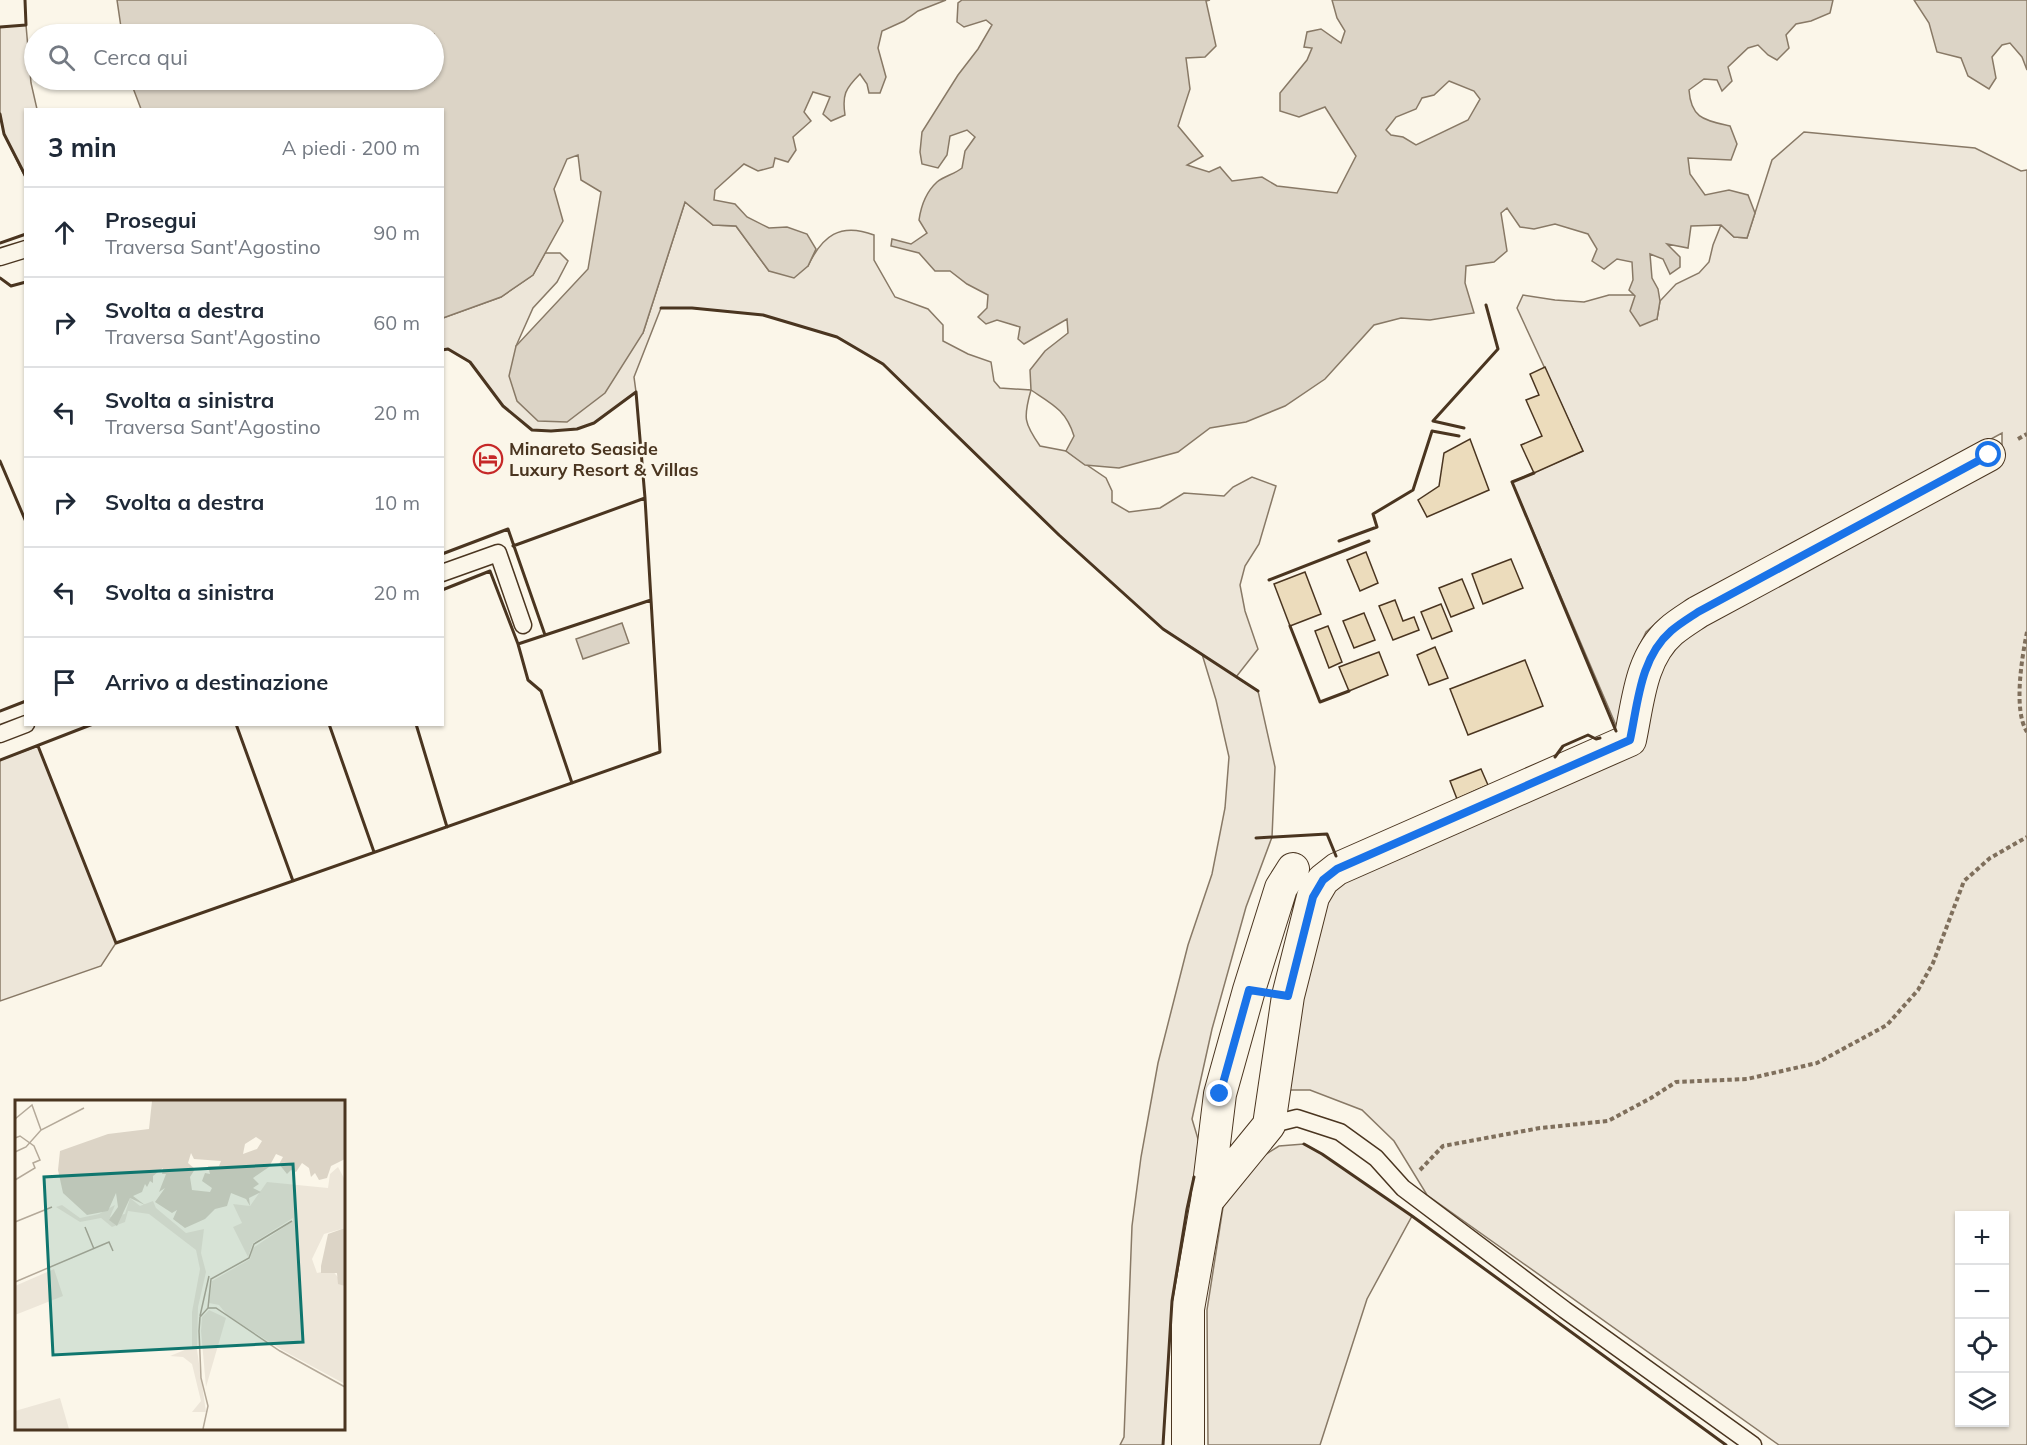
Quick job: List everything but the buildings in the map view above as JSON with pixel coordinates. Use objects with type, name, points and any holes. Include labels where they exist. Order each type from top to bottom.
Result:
[{"type":"street","points":[[1207,1201],[1269,1125],[1288,996],[1313,897],[1323,880],[1337,869],[1630,740],[1643,676],[1656,648],[1670,632],[1698,612],[1989,455]]},
{"type":"street","points":[[1188,1445],[1188,1309],[1207,1201],[1220,1094],[1281,888],[1293,869]]},
{"type":"street","points":[[1249,990],[1288,996]]},
{"type":"lane","points":[[0,257],[24,250]]},
{"type":"lane","points":[[444,572],[498,553],[523,625]]},
{"type":"lane","points":[[0,734],[24,725]]},
{"type":"lane","points":[[1269,1125],[1298,1118],[1340,1132],[1376,1158],[1403,1188],[1565,1310],[1753,1445]]},
{"type":"path","points":[[2027,632],[2019,688],[2024,709],[2024,727],[2027,732]]},
{"type":"path","points":[[1403,1188],[1443,1146],[1540,1128],[1608,1121],[1676,1082],[1747,1079],[1817,1064],[1887,1025],[1918,990],[1933,963],[1964,881],[1990,858],[2027,837]]},
{"type":"shaded area","points":[[117,0],[946,0],[918,11],[904,21],[882,31],[878,48],[886,77],[880,93],[869,93],[867,84],[860,74],[846,93],[845,115],[831,121],[823,114],[830,97],[813,92],[804,112],[811,121],[793,137],[796,150],[788,162],[775,158],[773,167],[758,171],[744,164],[715,190],[714,200],[735,204],[747,217],[769,228],[787,227],[807,234],[816,249],[808,266],[794,278],[769,271],[736,226],[713,225],[685,202],[643,333],[605,393],[567,422],[538,421],[517,401],[509,376],[516,346],[588,269],[601,192],[581,180],[578,155],[567,159],[554,189],[563,221],[533,275],[501,297],[444,318],[444,108],[141,108],[134,90],[444,90],[444,24],[121,24]]},
{"type":"shaded area","points":[[962,0],[1210,0],[1206,1],[1216,46],[1205,57],[1186,58],[1190,89],[1178,126],[1203,156],[1187,165],[1209,172],[1220,167],[1232,181],[1262,177],[1277,186],[1337,193],[1356,156],[1325,107],[1299,117],[1280,111],[1280,93],[1307,60],[1312,48],[1304,47],[1307,32],[1321,29],[1341,43],[1345,31],[1337,18],[1332,0],[1833,0],[1830,13],[1796,24],[1786,35],[1789,48],[1777,60],[1758,45],[1748,48],[1728,67],[1732,81],[1722,91],[1717,80],[1704,79],[1689,90],[1690,100],[1696,113],[1707,120],[1730,126],[1737,144],[1731,160],[1688,158],[1690,174],[1705,195],[1729,190],[1748,195],[1755,213],[1747,238],[1734,237],[1721,225],[1691,226],[1688,248],[1667,244],[1680,257],[1680,267],[1670,274],[1663,259],[1650,254],[1652,278],[1658,289],[1660,301],[1657,319],[1640,326],[1630,311],[1635,296],[1629,290],[1633,280],[1632,262],[1617,259],[1604,269],[1592,261],[1597,249],[1588,234],[1555,224],[1534,229],[1520,227],[1507,208],[1501,213],[1507,251],[1494,262],[1466,266],[1465,283],[1474,313],[1430,320],[1401,318],[1374,325],[1325,379],[1285,406],[1246,422],[1210,428],[1178,452],[1119,468],[1085,465],[1066,451],[1074,436],[1067,420],[1045,399],[1031,390],[1030,370],[1045,351],[1068,333],[1067,319],[1024,344],[1018,339],[1020,327],[997,320],[986,324],[978,317],[987,308],[988,295],[967,284],[950,271],[935,271],[919,253],[891,246],[892,239],[911,244],[927,233],[919,220],[927,195],[937,182],[962,168],[965,151],[975,137],[967,130],[950,136],[947,155],[938,168],[922,164],[920,152],[922,132],[992,25],[986,20],[964,27],[957,22],[958,3]],"holes":[[[1449,81],[1474,91],[1480,99],[1468,120],[1416,145],[1403,137],[1391,135],[1386,130],[1396,117],[1416,109],[1422,98],[1434,95]]]},
{"type":"shaded area","points":[[1914,0],[2027,0],[2027,70],[2022,57],[2010,43],[2002,45],[1992,57],[1996,78],[1989,89],[1968,76],[1961,58],[1937,52],[1929,23]]},
{"type":"shaded area","points":[[24,25],[24,90],[33,90],[37,108],[24,108],[24,175],[4,134],[0,114],[0,27]]},
{"type":"shaded area","points":[[1804,132],[1975,148],[2021,171],[2027,170],[2027,1445],[1779,1445],[1427,1195],[1394,1141],[1362,1110],[1310,1090],[1283,1090],[1318,913],[1338,879],[1638,752],[1661,661],[1684,637],[2002,463],[2002,433],[1663,617],[1646,632],[1631,664],[1626,720],[1618,730],[1512,482],[1583,451],[1517,308],[1523,295],[1584,302],[1609,295],[1635,295],[1657,319],[1660,301],[1676,284],[1699,273],[1709,262],[1721,225],[1734,237],[1747,238],[1772,160]]},
{"type":"shaded area","points":[[685,202],[713,225],[736,226],[769,271],[808,266],[819,247],[834,234],[851,230],[862,231],[874,235],[874,260],[895,297],[928,309],[943,325],[943,341],[968,354],[991,362],[994,381],[1000,388],[1031,390],[1026,420],[1040,446],[1066,451],[1106,478],[1112,491],[1112,502],[1129,512],[1160,508],[1184,493],[1224,496],[1233,487],[1252,477],[1276,486],[1259,544],[1245,566],[1240,585],[1245,611],[1258,649],[1236,677],[1258,691],[1275,767],[1272,837],[1246,907],[1212,1029],[1192,1119],[1201,1149],[1187,1209],[1172,1301],[1163,1445],[1120,1445],[1124,1437],[1132,1226],[1141,1157],[1158,1063],[1188,945],[1212,874],[1225,808],[1229,757],[1216,700],[1202,654],[1163,629],[1059,535],[883,364],[837,337],[763,315],[692,308],[661,308],[634,377],[636,392],[594,423],[577,429],[551,431],[532,430],[503,406],[470,362],[448,349],[444,350],[444,318],[501,297],[533,275],[545,253],[560,253],[568,261],[557,282],[533,308],[516,346],[643,333]]},
{"type":"shaded area","points":[[622,623],[629,643],[583,659],[576,639]]},
{"type":"shaded area","points":[[38,746],[116,943],[101,966],[0,1001],[0,760]]},
{"type":"shaded area","points":[[1304,1144],[1412,1216],[1367,1299],[1320,1445],[1208,1445],[1207,1310],[1224,1201],[1260,1158],[1279,1146]]},
{"type":"wall","points":[[25,0],[26,24]]},
{"type":"wall","points":[[0,27],[24,25]]},
{"type":"wall","points":[[0,114],[4,134],[24,173]]},
{"type":"wall","points":[[0,243],[24,235]]},
{"type":"wall","points":[[0,278],[11,286],[24,283]]},
{"type":"wall","points":[[1464,428],[1433,421],[1498,349],[1486,305]]},
{"type":"wall","points":[[661,308],[692,308],[763,315],[837,337],[883,364],[1059,535],[1163,629],[1258,691]]},
{"type":"wall","points":[[38,746],[116,943],[660,752],[645,498],[636,392],[594,423],[577,429],[532,430],[503,406],[470,362],[448,349],[444,350]]},
{"type":"wall","points":[[1339,541],[1377,527],[1373,514],[1413,490],[1432,431],[1459,436]]},
{"type":"wall","points":[[0,461],[24,517]]},
{"type":"wall","points":[[1534,473],[1512,482],[1616,731]]},
{"type":"wall","points":[[513,546],[645,498]]},
{"type":"wall","points":[[444,553],[508,529],[545,635]]},
{"type":"wall","points":[[1269,580],[1369,541]]},
{"type":"wall","points":[[444,589],[490,571],[518,644],[528,680],[541,691],[572,783]]},
{"type":"wall","points":[[518,644],[651,600]]},
{"type":"wall","points":[[1290,626],[1320,702],[1349,691]]},
{"type":"wall","points":[[0,711],[24,702]]},
{"type":"wall","points":[[0,760],[88,726]]},
{"type":"wall","points":[[237,726],[293,881]]},
{"type":"wall","points":[[330,726],[374,852]]},
{"type":"wall","points":[[417,726],[447,827]]},
{"type":"wall","points":[[1555,757],[1563,746],[1588,735],[1596,739],[1600,738]]},
{"type":"wall","points":[[1256,838],[1327,834],[1336,856]]},
{"type":"wall","points":[[1304,1144],[1412,1216],[1726,1445]]},
{"type":"wall","points":[[1163,1445],[1172,1301],[1194,1177]]},
{"type":"place","name":"Minareto Seaside Luxury Resort & Villas","points":[[488,459]]},
{"type":"route","points":[[1220,1094],[1249,990],[1288,996],[1313,897],[1323,880],[1337,869],[1630,740],[1643,676],[1656,648],[1670,632],[1698,612],[1989,455]]}]
